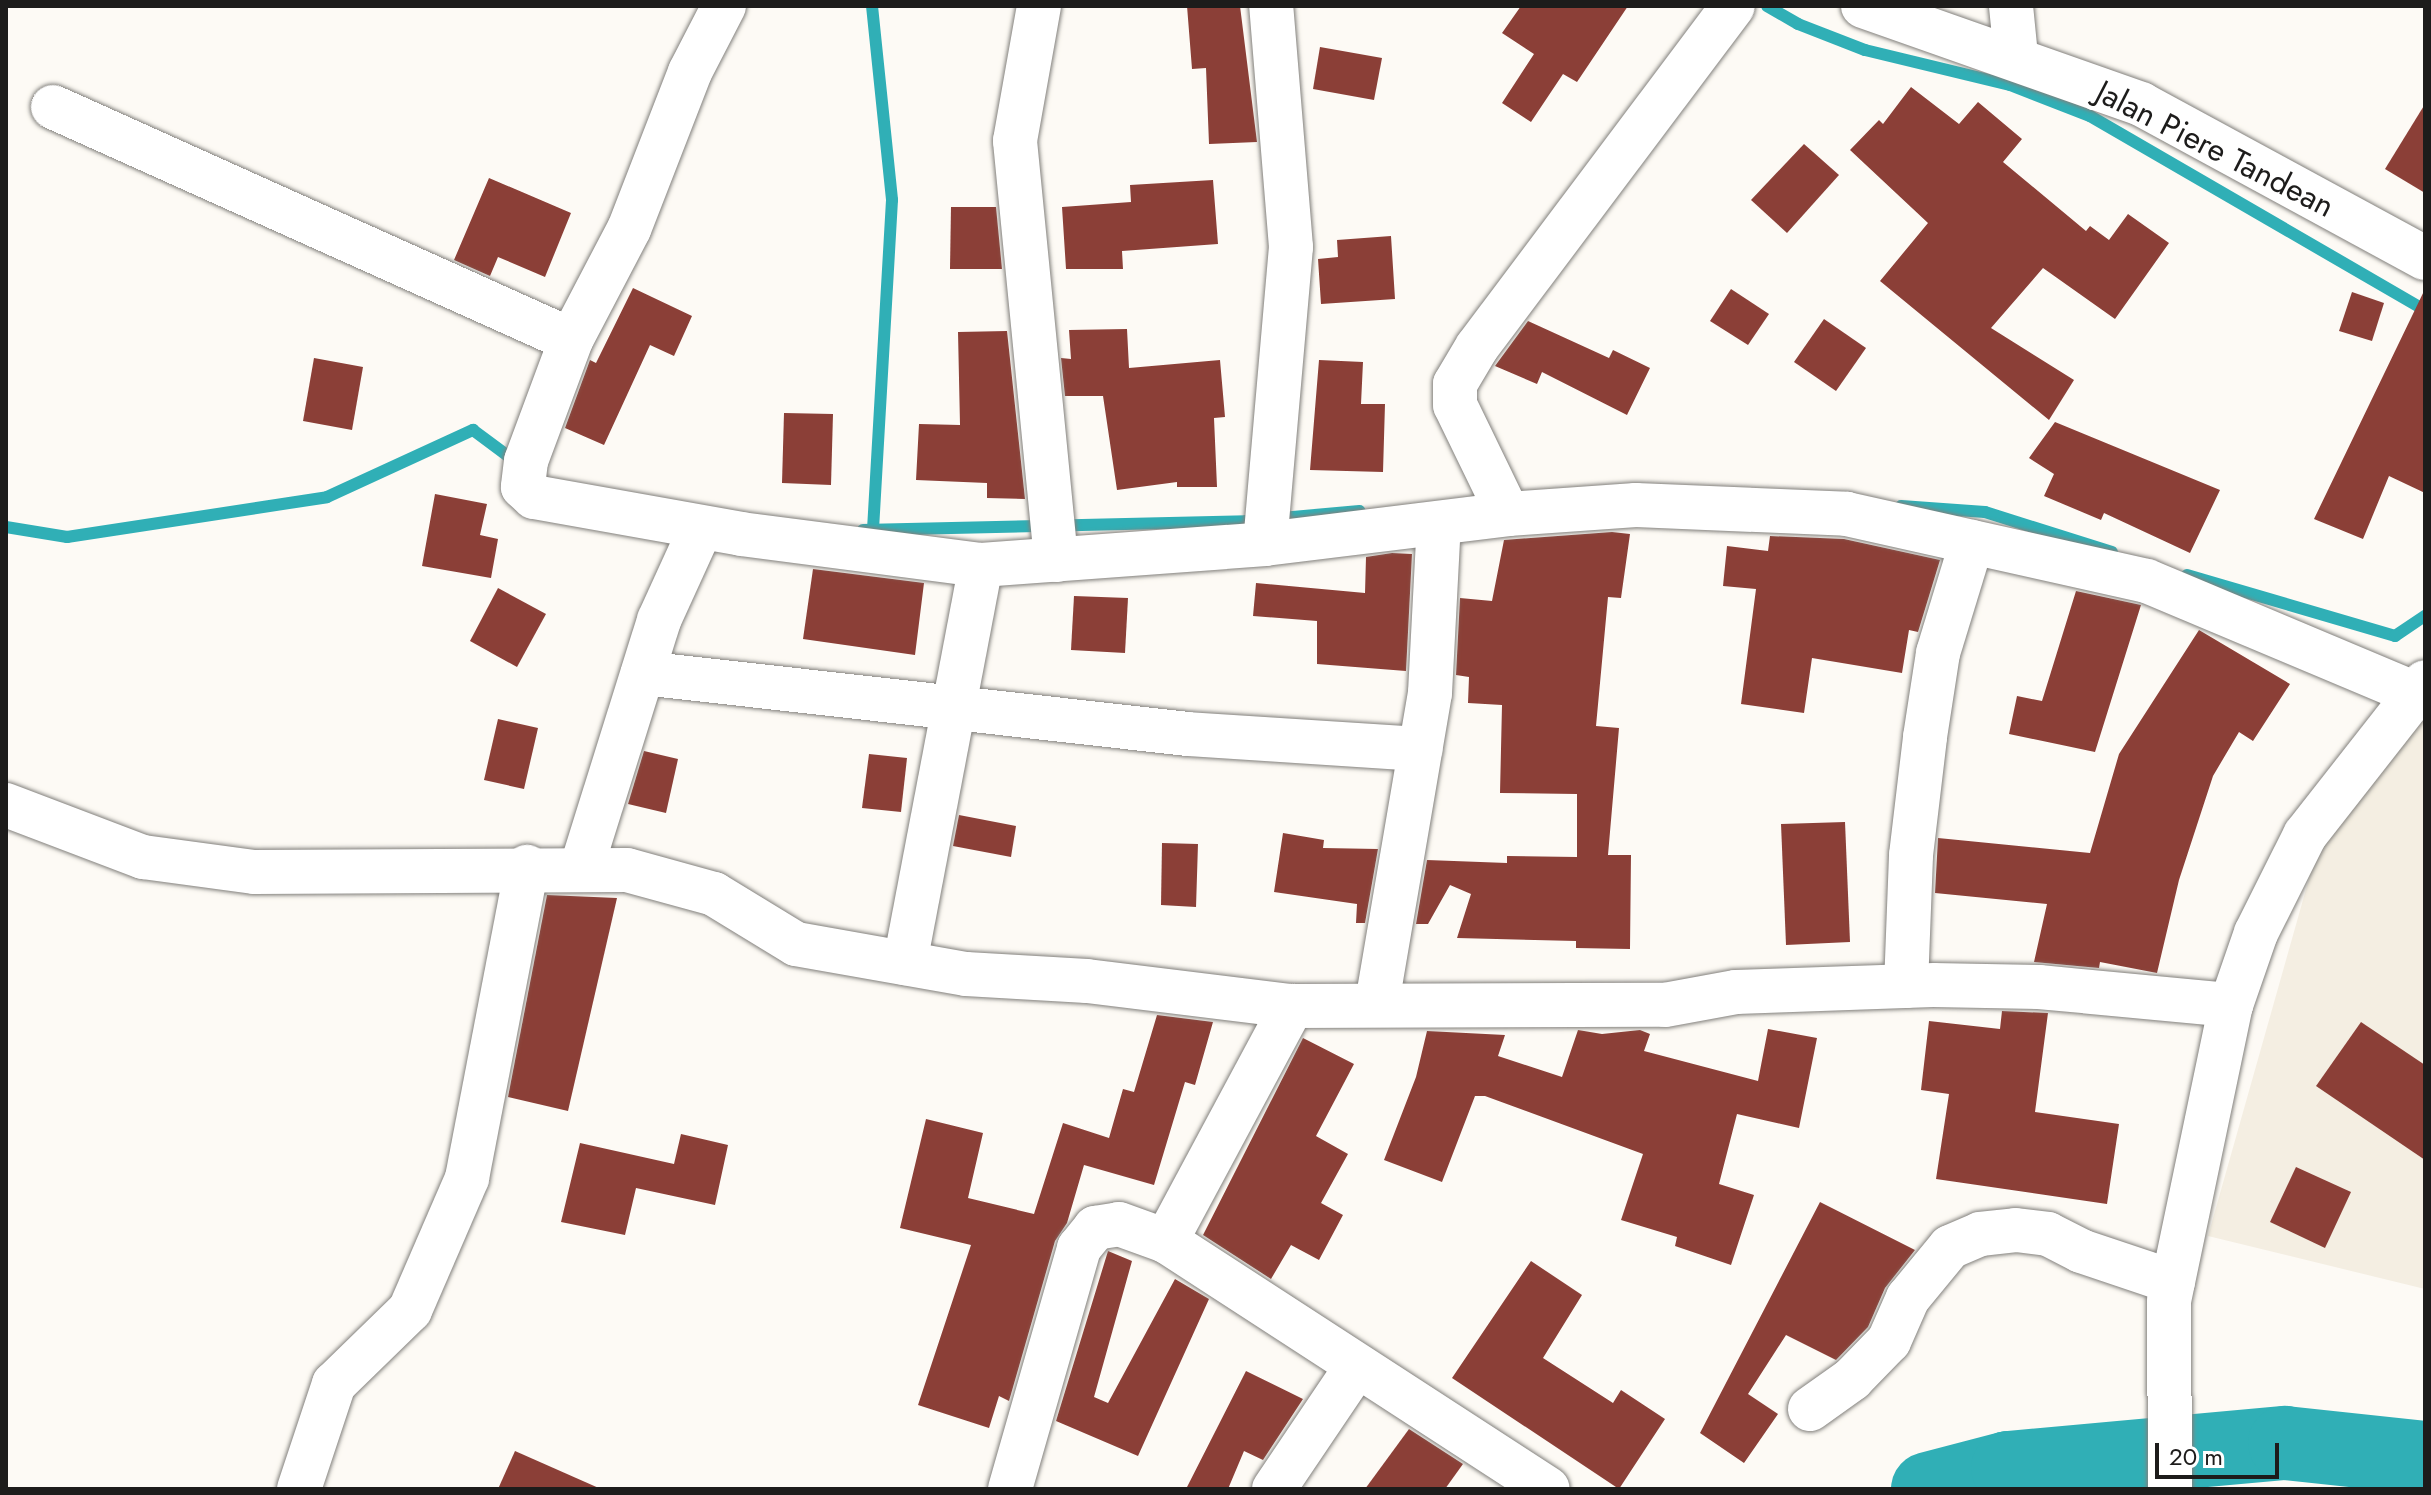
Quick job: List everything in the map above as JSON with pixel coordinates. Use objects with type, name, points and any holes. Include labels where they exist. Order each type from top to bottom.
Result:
[{"type":"street","points":[[724,6],[690,72],[629,229],[571,340],[526,461],[523,487],[534,497],[584,509],[701,528],[981,565],[1265,544],[1508,514],[1636,505],[1847,514],[2147,581],[2419,687],[2305,835],[2256,933],[2231,1005],[2171,1292],[2170,1489]]},
{"type":"street","points":[[1039,6],[1015,141],[1056,560]]},
{"type":"street","points":[[1265,544],[1291,247],[1271,6]]},
{"type":"street","name":"Jalan Piere Tandean","points":[[1863,6],[2016,56],[2141,104],[2425,258]]},
{"type":"street","points":[[2011,6],[2016,56]]},
{"type":"street","points":[[1508,514],[1455,405],[1455,384],[1477,347],[1731,9]]},
{"type":"street","points":[[53,107],[571,340]]},
{"type":"street","points":[[1377,1003],[1430,693],[1439,523]]},
{"type":"street","points":[[582,866],[659,620],[701,528]]},
{"type":"street","points":[[1906,986],[1911,855],[1925,737],[1938,653],[1972,542]]},
{"type":"street","points":[[905,963],[981,565]]},
{"type":"street","points":[[643,673],[1188,734],[1421,749]]},
{"type":"street","points":[[6,805],[143,857],[254,872],[582,866],[670,878],[714,894],[796,944],[966,974],[1087,981],[1292,1006],[1377,1003],[1665,1005],[1736,992],[1906,986],[2039,987],[2231,1005]]},
{"type":"street","points":[[299,1489],[334,1384],[410,1310],[467,1178],[527,867]]},
{"type":"street","points":[[1166,1241],[1292,1006]]},
{"type":"street","points":[[1010,1489],[1079,1248],[1095,1228],[1119,1224],[1166,1241],[1548,1489]]},
{"type":"street","points":[[1810,1409],[1852,1379],[1889,1341],[1908,1298],[1950,1247],[1980,1234],[2016,1230],[2048,1234],[2171,1292]]},
{"type":"street","points":[[1274,1489],[1357,1366]]},
{"type":"shaded area","points":[[2425,717],[2425,1289],[2208,1236],[2316,854]]},
{"type":"building","points":[[1187,6],[1240,6],[1257,142],[1209,144],[1206,68],[1192,69]]},
{"type":"building","points":[[1521,6],[1628,6],[1577,82],[1563,74],[1531,122],[1502,103],[1534,54],[1502,33]]},
{"type":"building","points":[[1320,47],[1382,58],[1374,100],[1313,89]]},
{"type":"building","points":[[1911,87],[1959,124],[1978,102],[2022,139],[2003,162],[2086,231],[2090,226],[2109,240],[2128,214],[2169,243],[2115,319],[2043,268],[1991,328],[2074,380],[2049,420],[1880,281],[1928,223],[1850,150],[1879,120],[1883,124]]},
{"type":"building","points":[[2425,104],[2425,193],[2385,169]]},
{"type":"building","points":[[1804,144],[1839,175],[1787,233],[1751,200]]},
{"type":"building","points":[[489,178],[571,213],[545,277],[498,257],[490,276],[454,260]]},
{"type":"building","points":[[1213,180],[1218,244],[1122,251],[1123,269],[1066,269],[1062,207],[1131,202],[1130,185]]},
{"type":"building","points":[[951,207],[996,207],[1002,269],[950,269]]},
{"type":"building","points":[[1391,236],[1395,299],[1321,304],[1318,259],[1338,257],[1337,240]]},
{"type":"building","points":[[633,288],[692,316],[674,356],[650,345],[604,445],[565,428],[590,360],[596,363]]},
{"type":"building","points":[[1731,289],[1769,314],[1748,345],[1710,321]]},
{"type":"building","points":[[2425,289],[2425,493],[2389,476],[2363,539],[2314,519]]},
{"type":"building","points":[[2352,292],[2384,303],[2372,341],[2339,331]]},
{"type":"building","points":[[1824,319],[1866,348],[1836,391],[1794,362]]},
{"type":"building","points":[[1528,321],[1609,358],[1613,350],[1650,368],[1627,415],[1542,372],[1537,384],[1495,366]]},
{"type":"building","points":[[1127,329],[1129,368],[1220,360],[1225,417],[1214,418],[1217,487],[1177,487],[1177,482],[1117,490],[1103,396],[1065,396],[1061,358],[1071,359],[1069,330]]},
{"type":"building","points":[[1007,331],[1025,499],[987,498],[987,483],[916,480],[919,424],[960,425],[958,332]]},
{"type":"building","points":[[314,358],[363,367],[352,430],[303,421]]},
{"type":"building","points":[[1319,360],[1363,362],[1361,404],[1385,404],[1383,472],[1310,470]]},
{"type":"building","points":[[784,413],[833,414],[831,485],[782,483]]},
{"type":"building","points":[[2055,422],[2220,490],[2190,553],[2104,513],[2101,520],[2044,496],[2054,474],[2029,458]]},
{"type":"building","points":[[435,494],[487,504],[480,535],[498,539],[491,578],[422,566]]},
{"type":"building","points":[[1612,532],[1630,534],[1621,598],[1608,597],[1596,726],[1619,728],[1608,855],[1631,855],[1630,949],[1576,948],[1576,941],[1457,938],[1471,894],[1450,885],[1428,924],[1416,924],[1427,860],[1507,863],[1507,856],[1577,857],[1577,794],[1500,793],[1502,705],[1468,703],[1469,677],[1456,675],[1460,598],[1492,601],[1504,540]]},
{"type":"building","points":[[1770,536],[1844,539],[1940,560],[1918,632],[1909,630],[1902,673],[1812,658],[1804,713],[1741,704],[1756,589],[1723,586],[1727,546],[1768,551]]},
{"type":"building","points":[[1412,554],[1406,671],[1317,664],[1317,621],[1253,616],[1256,583],[1365,593],[1366,557]]},
{"type":"building","points":[[813,569],[924,583],[915,655],[803,639]]},
{"type":"building","points":[[498,588],[546,614],[517,667],[470,641]]},
{"type":"building","points":[[2076,591],[2141,605],[2095,752],[2009,734],[2017,696],[2042,701]]},
{"type":"building","points":[[1074,596],[1128,598],[1125,653],[1071,650]]},
{"type":"building","points":[[2199,630],[2290,684],[2253,741],[2239,732],[2213,776],[2179,880],[2157,973],[2100,962],[2099,968],[2034,962],[2047,904],[1935,893],[1938,838],[2090,853],[2119,754]]},
{"type":"building","points":[[498,719],[538,728],[524,789],[484,780]]},
{"type":"building","points":[[644,751],[678,759],[666,813],[628,804]]},
{"type":"building","points":[[869,754],[907,758],[901,812],[862,808]]},
{"type":"building","points":[[959,815],[1016,826],[1011,857],[953,846]]},
{"type":"building","points":[[1845,822],[1850,942],[1786,945],[1781,824]]},
{"type":"building","points":[[1283,833],[1324,840],[1323,848],[1378,849],[1365,923],[1356,923],[1357,904],[1274,892]]},
{"type":"building","points":[[1162,843],[1198,844],[1196,907],[1161,905]]},
{"type":"building","points":[[547,895],[617,898],[568,1111],[508,1097]]},
{"type":"building","points":[[2002,1011],[2048,1013],[2035,1112],[2119,1124],[2107,1204],[1936,1179],[1949,1094],[1921,1090],[1929,1021],[2000,1029]]},
{"type":"building","points":[[1157,1015],[1213,1022],[1195,1085],[1185,1082],[1154,1185],[1084,1165],[1067,1223],[1055,1241],[1009,1401],[999,1396],[989,1428],[918,1405],[971,1245],[900,1228],[926,1119],[983,1133],[968,1198],[1034,1214],[1063,1123],[1109,1138],[1123,1089],[1134,1092]]},
{"type":"building","points":[[2361,1022],[2425,1065],[2425,1160],[2316,1086]]},
{"type":"building","points":[[1768,1029],[1817,1038],[1799,1128],[1737,1114],[1719,1184],[1754,1195],[1731,1265],[1675,1246],[1677,1237],[1621,1220],[1643,1154],[1485,1096],[1475,1096],[1442,1182],[1384,1160],[1416,1077],[1427,1031],[1505,1035],[1498,1056],[1562,1077],[1578,1030],[1602,1034],[1640,1030],[1650,1034],[1644,1051],[1758,1081]]},
{"type":"building","points":[[1303,1038],[1354,1064],[1316,1136],[1348,1154],[1321,1203],[1343,1215],[1319,1260],[1291,1245],[1271,1279],[1203,1235]]},
{"type":"building","points":[[681,1134],[728,1145],[715,1205],[636,1188],[625,1235],[561,1222],[580,1143],[674,1164]]},
{"type":"building","points":[[2296,1167],[2351,1192],[2325,1248],[2270,1222]]},
{"type":"building","points":[[1820,1202],[1915,1250],[1885,1288],[1868,1327],[1836,1360],[1786,1335],[1748,1394],[1778,1414],[1744,1463],[1700,1433]]},
{"type":"building","points":[[1108,1251],[1132,1261],[1094,1397],[1108,1403],[1175,1279],[1209,1299],[1138,1456],[1056,1421]]},
{"type":"building","points":[[1531,1261],[1582,1295],[1543,1358],[1613,1403],[1621,1390],[1665,1419],[1619,1489],[1452,1378]]},
{"type":"building","points":[[1246,1371],[1303,1399],[1263,1460],[1244,1451],[1228,1489],[1186,1489]]},
{"type":"building","points":[[1409,1429],[1463,1464],[1445,1489],[1365,1489]]},
{"type":"building","points":[[515,1451],[601,1489],[498,1489]]},
{"type":"waterway","points":[[872,6],[892,200],[873,530]]},
{"type":"waterway","points":[[1767,6],[1798,24],[1865,50],[2010,85],[2090,116],[2425,310]]},
{"type":"waterway","points":[[6,527],[67,537],[327,497],[473,430],[516,462]]},
{"type":"waterway","points":[[1901,506],[1985,512],[2112,552]]},
{"type":"waterway","points":[[863,530],[1246,521],[1360,511]]},
{"type":"waterway","points":[[2187,575],[2395,636],[2425,616]]},
{"type":"waterway","points":[[1928,1489],[2008,1468],[2285,1443],[2425,1458]]}]
